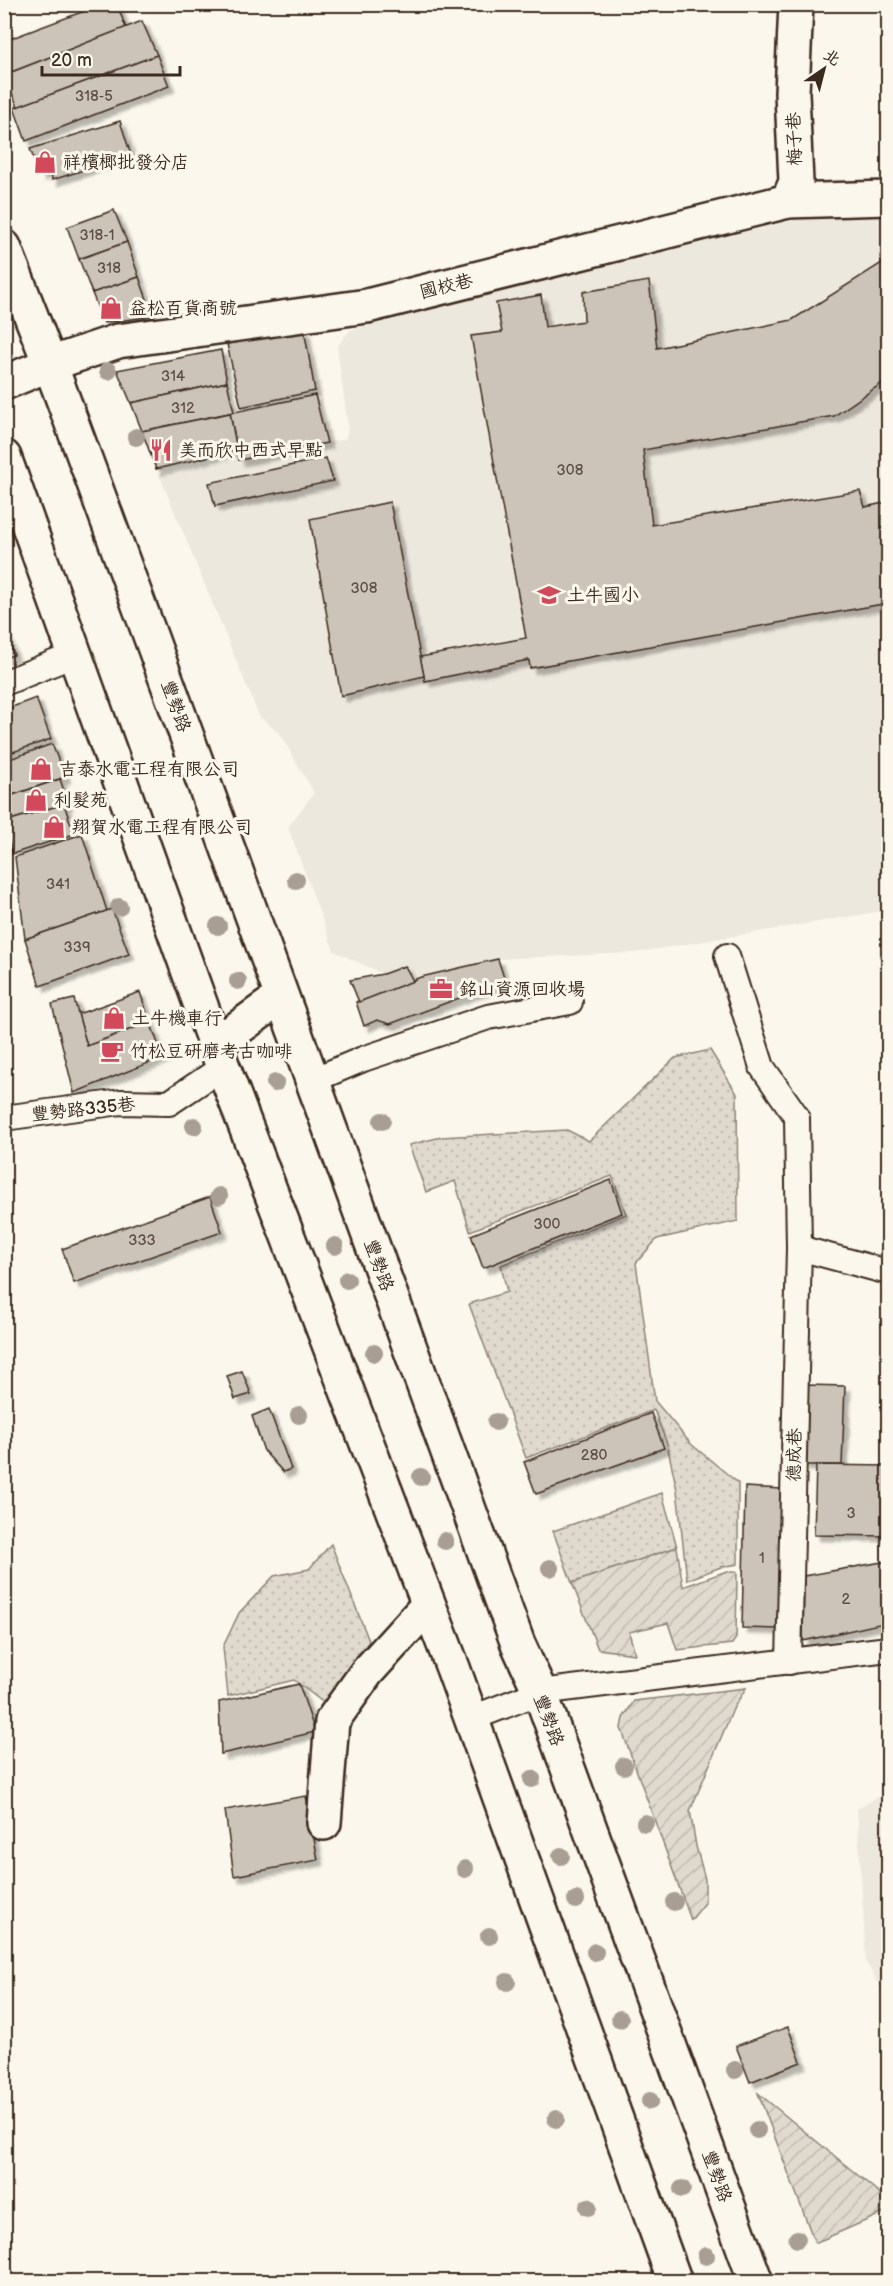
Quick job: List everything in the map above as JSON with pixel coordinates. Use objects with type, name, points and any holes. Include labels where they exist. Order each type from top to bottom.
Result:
[{"type":"main road","name":"梅子巷","points":[[788,201],[796,182],[792,93],[796,4]]},
{"type":"main road","name":"國校巷","points":[[4,383],[50,364],[118,341],[367,306],[788,201],[888,198]]},
{"type":"main road","name":"豐勢路","points":[[4,247],[50,364],[518,1644],[540,1692],[756,2282]]},
{"type":"main road","points":[[4,457],[220,1055],[428,1605],[675,2282]]},
{"type":"main road","points":[[220,1055],[281,997]]},
{"type":"main road","points":[[324,1823],[332,1721],[368,1672],[428,1605]]},
{"type":"lane","points":[[4,683],[76,654]]},
{"type":"lane","name":"德成巷","points":[[727,956],[762,1067],[797,1118],[799,1248],[789,1662]]},
{"type":"lane","points":[[311,1081],[363,1059],[488,1017],[570,1002]]},
{"type":"lane","name":"豐勢路335巷","points":[[4,1119],[121,1102],[169,1103],[220,1055]]},
{"type":"lane","points":[[799,1248],[888,1272]]},
{"type":"lane","points":[[470,1719],[540,1692],[888,1649]]},
{"type":"shaded area","name":"土牛國小","points":[[888,214],[888,910],[634,953],[498,959],[413,981],[405,966],[383,974],[334,951],[288,827],[314,793],[280,734],[259,716],[159,474],[346,439],[348,427],[337,347],[350,330],[489,292],[795,220]]},
{"type":"shaded area","points":[[710,1050],[737,1094],[738,1221],[657,1239],[636,1263],[655,1401],[691,1444],[738,1483],[738,1564],[721,1567],[687,1580],[677,1490],[667,1444],[654,1410],[526,1458],[469,1304],[507,1292],[501,1265],[626,1214],[612,1176],[470,1231],[455,1181],[426,1192],[409,1145],[441,1137],[567,1130],[589,1141],[675,1058]]},
{"type":"shaded area","points":[[662,1493],[677,1547],[572,1583],[553,1531]]},
{"type":"shaded area","points":[[331,1544],[369,1641],[325,1704],[294,1680],[228,1696],[223,1647],[239,1613],[274,1576],[309,1569]]},
{"type":"shaded area","points":[[677,1547],[683,1587],[724,1572],[737,1572],[736,1638],[732,1644],[677,1650],[668,1623],[629,1632],[635,1654],[598,1649],[572,1583]]},
{"type":"shaded area","points":[[746,1688],[734,1707],[690,1811],[705,1879],[705,1903],[691,1920],[621,1728],[623,1718],[634,1701]]},
{"type":"shaded area","points":[[881,1795],[888,1796],[888,2001],[866,1962],[857,1809]]},
{"type":"shaded area","points":[[758,2093],[888,2200],[888,2211],[815,2243]]},
{"type":"building","points":[[103,4],[117,4],[126,28],[4,75],[4,41]]},
{"type":"building","points":[[142,21],[157,55],[18,107],[4,75]]},
{"type":"building","points":[[157,55],[169,86],[26,141],[14,108]]},
{"type":"building","points":[[120,121],[131,155],[52,180],[51,171],[40,175],[30,149]]},
{"type":"building","points":[[114,210],[127,242],[79,259],[67,227]]},
{"type":"building","points":[[127,242],[139,277],[92,293],[79,259]]},
{"type":"building","points":[[888,259],[888,379],[834,416],[643,450],[652,525],[860,491],[865,507],[888,502],[888,603],[530,668],[529,660],[425,681],[420,657],[526,638],[471,336],[502,332],[496,303],[541,295],[545,327],[584,321],[583,292],[649,281],[657,348],[792,320]]},
{"type":"building","points":[[139,277],[153,316],[104,323],[92,293]]},
{"type":"building","points":[[304,329],[315,391],[241,407],[227,344]]},
{"type":"building","points":[[221,350],[227,382],[131,403],[117,370]]},
{"type":"building","points":[[227,382],[234,412],[142,431],[131,403]]},
{"type":"building","points":[[315,395],[327,443],[239,460],[230,413]]},
{"type":"building","points":[[230,413],[237,450],[156,469],[142,431]]},
{"type":"building","points":[[326,458],[333,481],[215,506],[209,483]]},
{"type":"building","points":[[390,502],[424,676],[341,696],[310,519]]},
{"type":"building","points":[[4,629],[14,655],[4,658]]},
{"type":"building","points":[[36,698],[51,739],[4,755],[4,710]]},
{"type":"building","points":[[52,744],[65,777],[4,798],[4,761]]},
{"type":"building","name":"利髮苑","points":[[60,779],[68,803],[4,822],[4,798]]},
{"type":"building","points":[[64,804],[74,834],[12,854],[4,822]]},
{"type":"building","points":[[82,834],[107,911],[25,939],[15,857]]},
{"type":"building","points":[[112,909],[129,954],[40,986],[25,939]]},
{"type":"building","name":"銘山資源回收場","points":[[498,959],[506,984],[470,994],[390,1024],[377,1020],[364,1026],[356,1002],[421,977]]},
{"type":"building","points":[[405,966],[413,981],[359,1002],[350,980],[383,974]]},
{"type":"building","name":"土牛機車行","points":[[140,992],[150,1022],[87,1046],[78,1014]]},
{"type":"building","name":"竹松豆研磨考古咖啡","points":[[74,999],[87,1046],[150,1022],[163,1057],[74,1093],[52,1004]]},
{"type":"building","points":[[611,1180],[622,1213],[483,1268],[471,1235]]},
{"type":"building","points":[[210,1197],[222,1232],[74,1283],[62,1249]]},
{"type":"building","points":[[242,1371],[251,1394],[235,1399],[227,1376]]},
{"type":"building","points":[[806,1385],[845,1386],[842,1465],[803,1465]]},
{"type":"building","points":[[269,1409],[291,1469],[283,1472],[264,1451],[252,1416]]},
{"type":"building","points":[[651,1413],[664,1448],[536,1494],[524,1462]]},
{"type":"building","points":[[816,1465],[888,1466],[888,1536],[814,1535]]},
{"type":"building","points":[[745,1487],[782,1489],[779,1629],[742,1628]]},
{"type":"building","points":[[888,1561],[888,1622],[803,1641],[804,1576]]},
{"type":"building","points":[[299,1684],[315,1732],[221,1754],[219,1702]]},
{"type":"building","points":[[306,1796],[318,1860],[234,1876],[225,1810]]},
{"type":"building","points":[[788,2027],[801,2062],[750,2082],[736,2046]]},
{"type":"place","name":"祥檳榔批發分店","points":[[45,162]]},
{"type":"place","name":"益松百貨商號","points":[[111,308]]},
{"type":"place","name":"美而欣中西式早點","points":[[161,450]]},
{"type":"place","name":"土牛國小","points":[[549,595]]},
{"type":"place","name":"吉泰水電工程有限公司","points":[[41,769]]},
{"type":"place","name":"利髮苑","points":[[36,800]]},
{"type":"place","name":"翔賀水電工程有限公司","points":[[54,827]]},
{"type":"place","name":"銘山資源回收場","points":[[441,989]]},
{"type":"place","name":"土牛機車行","points":[[114,1018]]},
{"type":"place","name":"竹松豆研磨考古咖啡","points":[[112,1051]]}]
